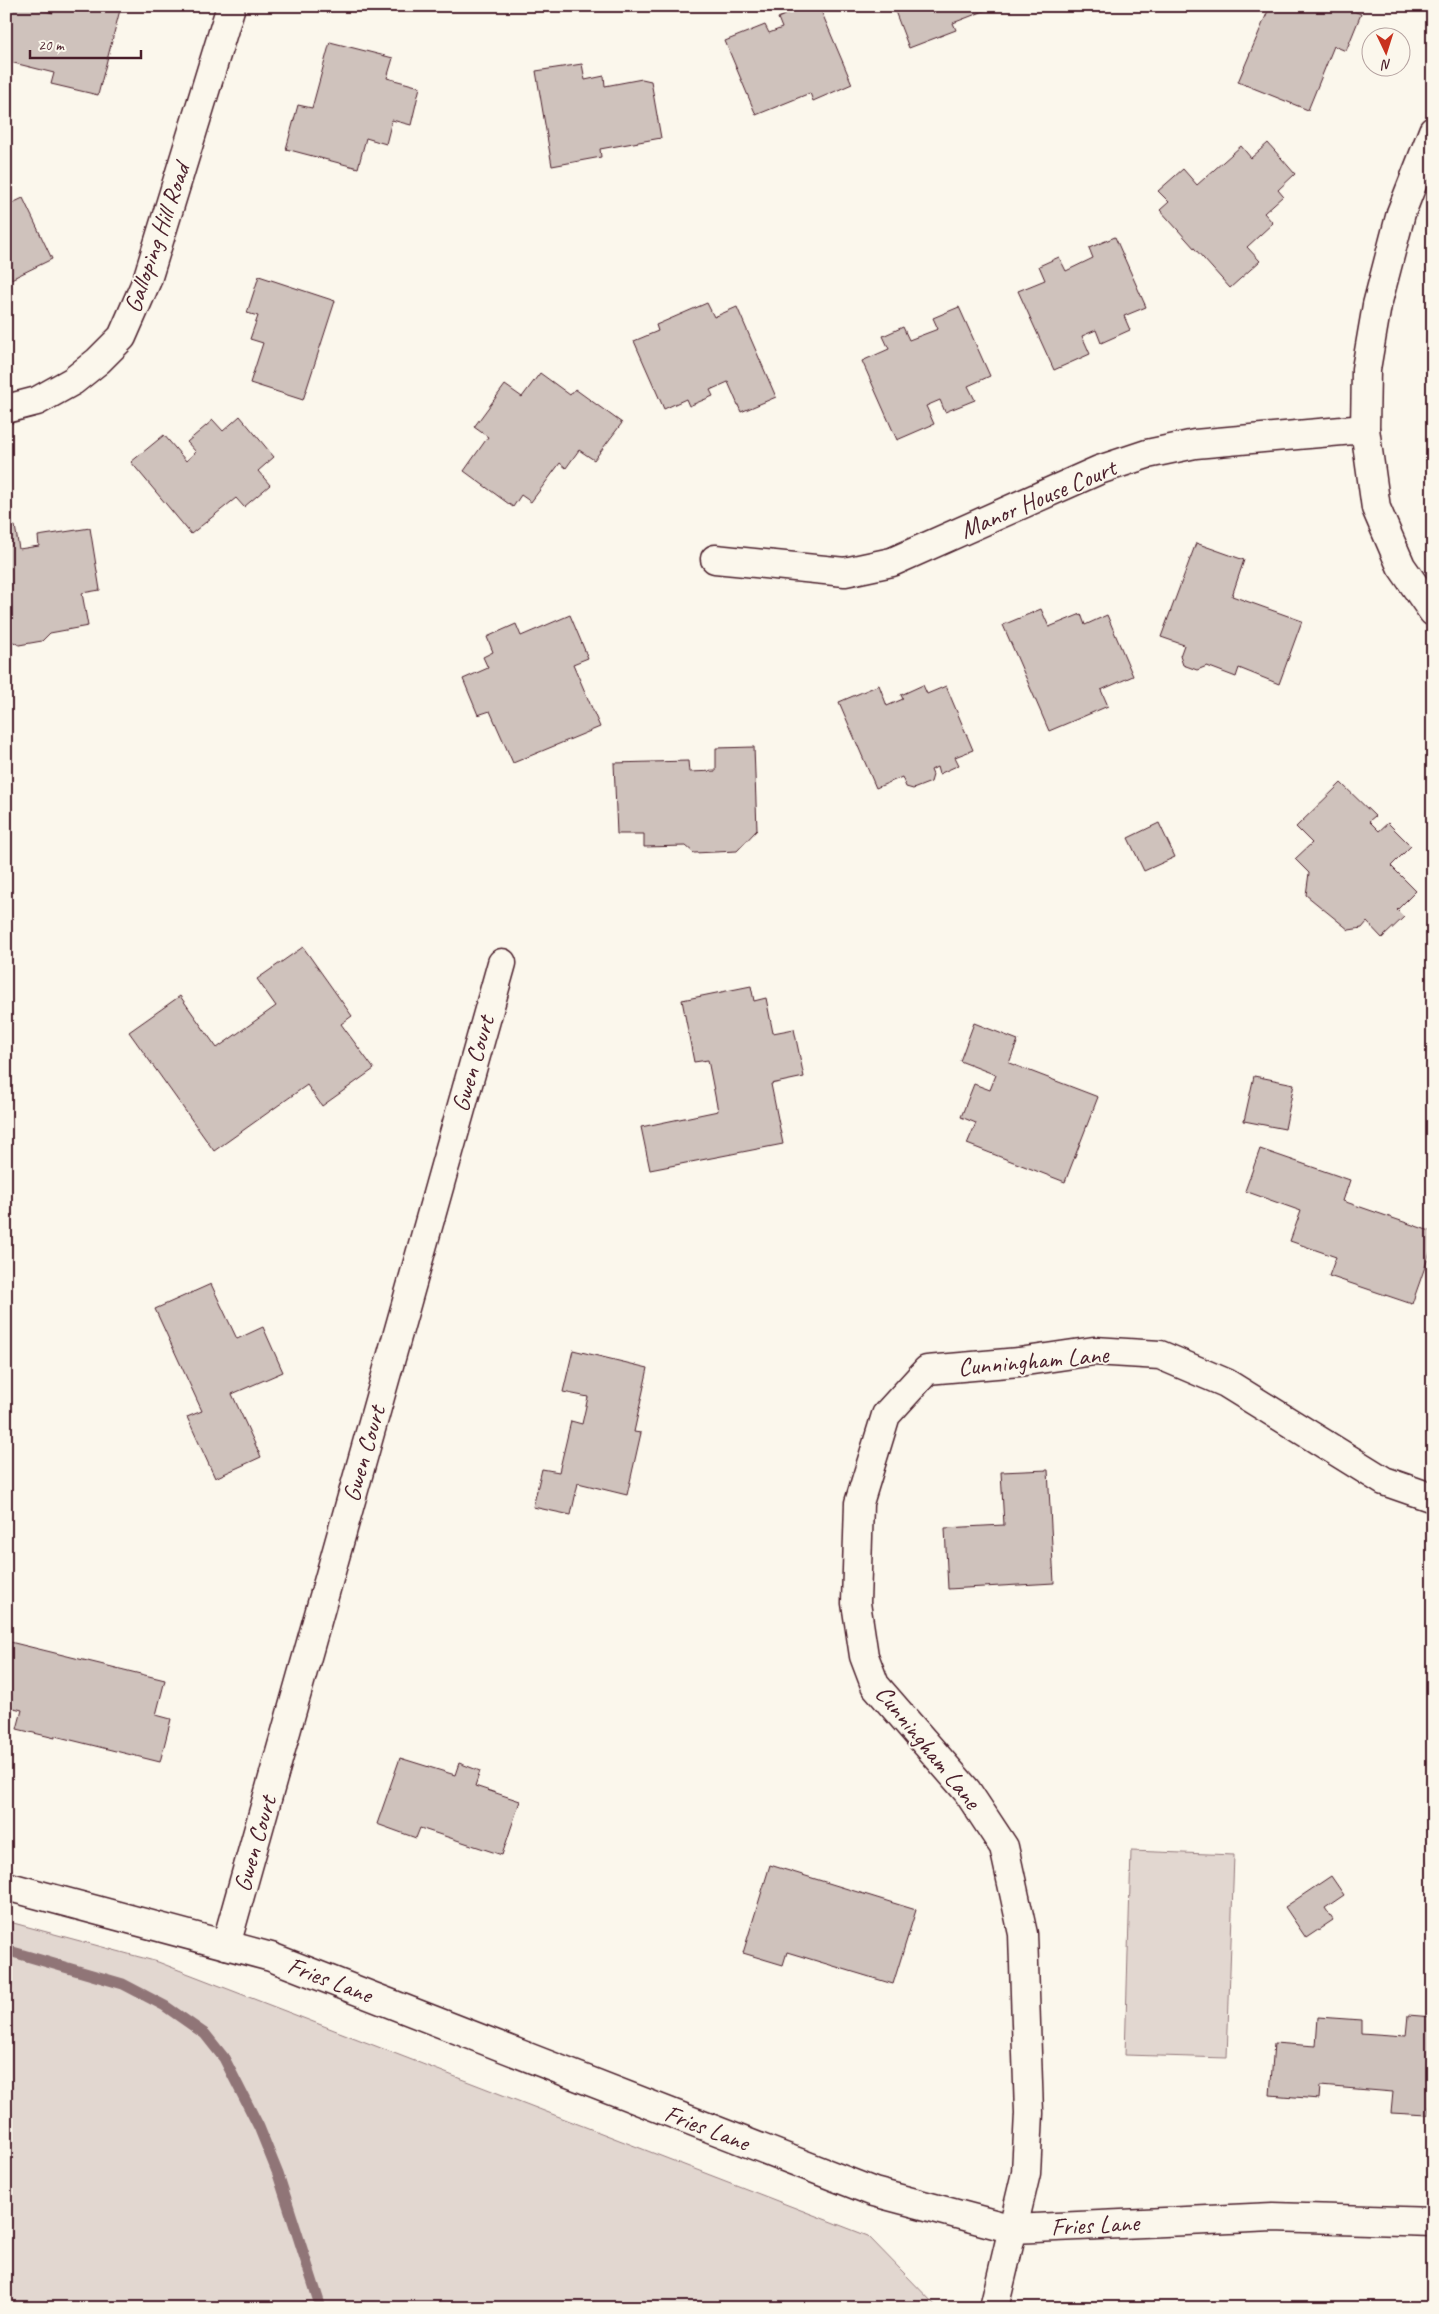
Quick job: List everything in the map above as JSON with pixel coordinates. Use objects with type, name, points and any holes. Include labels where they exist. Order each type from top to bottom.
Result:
[{"type":"street","name":"Galloping Hill Road","points":[[6,409],[37,401],[73,381],[98,361],[122,337],[147,280],[231,6]]},
{"type":"street","points":[[1433,131],[1401,213],[1377,305],[1366,369],[1365,429],[1376,508],[1401,566],[1433,612]]},
{"type":"street","name":"Manor House Court","points":[[715,559],[845,572],[892,562],[1099,470],[1147,454],[1195,444],[1365,429]]},
{"type":"street","name":"Gwen Court","points":[[226,1945],[502,963]]},
{"type":"street","name":"Cunningham Lane","points":[[994,2308],[1026,2172],[1029,2114],[1023,1934],[1004,1847],[967,1791],[875,1685],[864,1656],[856,1602],[859,1503],[886,1415],[927,1370],[1019,1362],[1094,1351],[1160,1355],[1226,1383],[1384,1482],[1433,1498]]},
{"type":"street","name":"Fries Lane","points":[[6,1886],[271,1957],[874,2192],[1013,2229],[1273,2216],[1433,2222]]},
{"type":"shaded area","points":[[1131,1851],[1234,1855],[1227,2058],[1125,2055]]},
{"type":"shaded area","points":[[6,1921],[158,1962],[868,2236],[938,2308],[6,2308]]},
{"type":"building","points":[[9,6],[28,6],[53,13],[55,6],[79,9],[79,6],[121,6],[98,95],[51,84],[54,73],[6,61],[6,17]]},
{"type":"building","points":[[789,6],[819,6],[852,84],[813,101],[810,93],[756,115],[725,41],[765,25],[769,33],[782,28],[778,18],[791,12]]},
{"type":"building","points":[[893,6],[997,6],[953,23],[956,30],[909,48]]},
{"type":"building","points":[[1270,6],[1341,6],[1361,14],[1346,51],[1334,46],[1308,110],[1238,82]]},
{"type":"building","points":[[330,42],[393,58],[387,78],[420,87],[411,125],[392,120],[386,144],[366,138],[358,168],[286,149],[298,105],[312,108]]},
{"type":"building","points":[[582,64],[585,80],[604,76],[605,86],[642,79],[651,81],[661,138],[600,149],[601,157],[552,166],[536,71]]},
{"type":"building","points":[[1268,143],[1295,174],[1278,190],[1283,196],[1264,213],[1273,223],[1247,247],[1260,261],[1230,288],[1160,210],[1169,202],[1158,191],[1183,169],[1197,185],[1241,146],[1251,158]]},
{"type":"building","points":[[23,198],[52,259],[7,281],[6,201],[8,205]]},
{"type":"building","points":[[1115,237],[1146,307],[1124,316],[1130,330],[1101,343],[1096,330],[1082,336],[1090,354],[1054,370],[1018,291],[1045,280],[1039,266],[1059,257],[1066,271],[1093,258],[1089,248]]},
{"type":"building","points":[[259,276],[335,301],[303,400],[250,383],[263,343],[250,339],[258,316],[247,313]]},
{"type":"building","points":[[707,303],[714,317],[737,307],[776,397],[741,412],[728,382],[710,390],[713,396],[689,406],[686,399],[664,409],[634,341],[658,331],[656,325]]},
{"type":"building","points":[[959,307],[990,376],[968,386],[975,400],[945,412],[940,400],[926,406],[934,424],[897,440],[862,361],[889,349],[883,336],[903,327],[909,340],[938,329],[933,318]]},
{"type":"building","points":[[540,373],[570,395],[575,389],[622,423],[594,460],[579,450],[566,468],[560,463],[531,502],[521,495],[513,507],[464,471],[488,437],[474,427],[505,385],[522,397]]},
{"type":"building","points":[[240,416],[274,457],[258,471],[270,485],[244,507],[236,498],[191,534],[131,462],[164,435],[186,461],[196,452],[187,442],[213,420],[223,431]]},
{"type":"building","points":[[15,526],[19,549],[39,546],[38,536],[90,528],[100,590],[82,593],[88,626],[50,633],[42,641],[19,645],[8,639],[6,527]]},
{"type":"building","points":[[1196,543],[1244,560],[1232,596],[1302,621],[1279,684],[1239,668],[1236,677],[1207,666],[1197,670],[1183,665],[1180,656],[1184,645],[1161,637]]},
{"type":"building","points":[[1041,609],[1049,627],[1081,614],[1085,625],[1107,615],[1133,676],[1101,690],[1108,706],[1049,731],[1003,625]]},
{"type":"building","points":[[570,615],[588,658],[573,664],[600,727],[513,763],[490,711],[478,715],[463,679],[488,668],[483,657],[493,652],[487,637],[516,624],[521,636]]},
{"type":"building","points":[[879,685],[887,706],[903,699],[901,695],[923,685],[927,694],[946,686],[973,750],[955,757],[959,765],[939,774],[937,767],[931,770],[933,775],[931,782],[913,789],[906,787],[902,777],[876,788],[839,702]]},
{"type":"building","points":[[754,747],[757,830],[737,851],[694,853],[686,846],[644,847],[644,834],[617,834],[614,763],[688,761],[689,772],[716,771],[716,748]]},
{"type":"building","points":[[1341,783],[1375,816],[1369,821],[1379,831],[1388,823],[1411,846],[1391,866],[1416,891],[1397,910],[1404,917],[1382,938],[1367,922],[1362,928],[1349,930],[1306,895],[1309,873],[1295,859],[1312,843],[1296,827]]},
{"type":"building","points":[[1159,823],[1175,857],[1144,871],[1128,838]]},
{"type":"building","points":[[303,947],[352,1016],[341,1024],[374,1069],[322,1106],[307,1085],[214,1151],[129,1032],[180,996],[217,1048],[276,1006],[257,979]]},
{"type":"building","points":[[751,986],[754,1001],[766,998],[773,1033],[794,1029],[804,1077],[771,1084],[783,1144],[650,1170],[641,1127],[718,1111],[708,1060],[694,1062],[682,1000]]},
{"type":"building","points":[[974,1023],[1018,1040],[1009,1063],[1098,1097],[1065,1182],[967,1144],[976,1123],[961,1117],[974,1084],[990,1090],[996,1075],[960,1061]]},
{"type":"building","points":[[1254,1076],[1294,1084],[1285,1129],[1244,1121]]},
{"type":"building","points":[[1260,1149],[1350,1180],[1343,1201],[1433,1232],[1433,1244],[1412,1304],[1329,1276],[1336,1257],[1290,1241],[1301,1211],[1245,1191]]},
{"type":"building","points":[[211,1284],[237,1339],[263,1327],[283,1372],[232,1394],[261,1457],[215,1478],[187,1417],[202,1411],[155,1309]]},
{"type":"building","points":[[573,1350],[648,1368],[634,1432],[641,1433],[627,1495],[578,1483],[571,1515],[533,1507],[542,1469],[559,1472],[571,1421],[582,1424],[588,1397],[563,1392]]},
{"type":"building","points":[[1048,1470],[1054,1583],[948,1589],[945,1528],[1004,1525],[1001,1472]]},
{"type":"building","points":[[6,1641],[165,1680],[156,1715],[171,1719],[160,1762],[55,1736],[55,1738],[17,1729],[22,1710],[6,1706]]},
{"type":"building","points":[[400,1758],[455,1775],[459,1763],[480,1771],[475,1786],[520,1801],[502,1855],[420,1828],[416,1838],[377,1824]]},
{"type":"building","points":[[770,1865],[916,1910],[893,1984],[787,1952],[783,1965],[743,1953]]},
{"type":"building","points":[[1331,1876],[1344,1895],[1325,1908],[1333,1920],[1306,1938],[1285,1907]]},
{"type":"building","points":[[1408,2015],[1433,2017],[1433,2106],[1429,2105],[1428,2115],[1391,2113],[1393,2092],[1320,2086],[1319,2099],[1270,2095],[1274,2043],[1316,2046],[1318,2017],[1361,2020],[1361,2033],[1406,2036]]},
{"type":"waterway","points":[[6,1950],[123,1984],[165,2006],[205,2034],[224,2058],[259,2127],[278,2174],[321,2308]]}]
